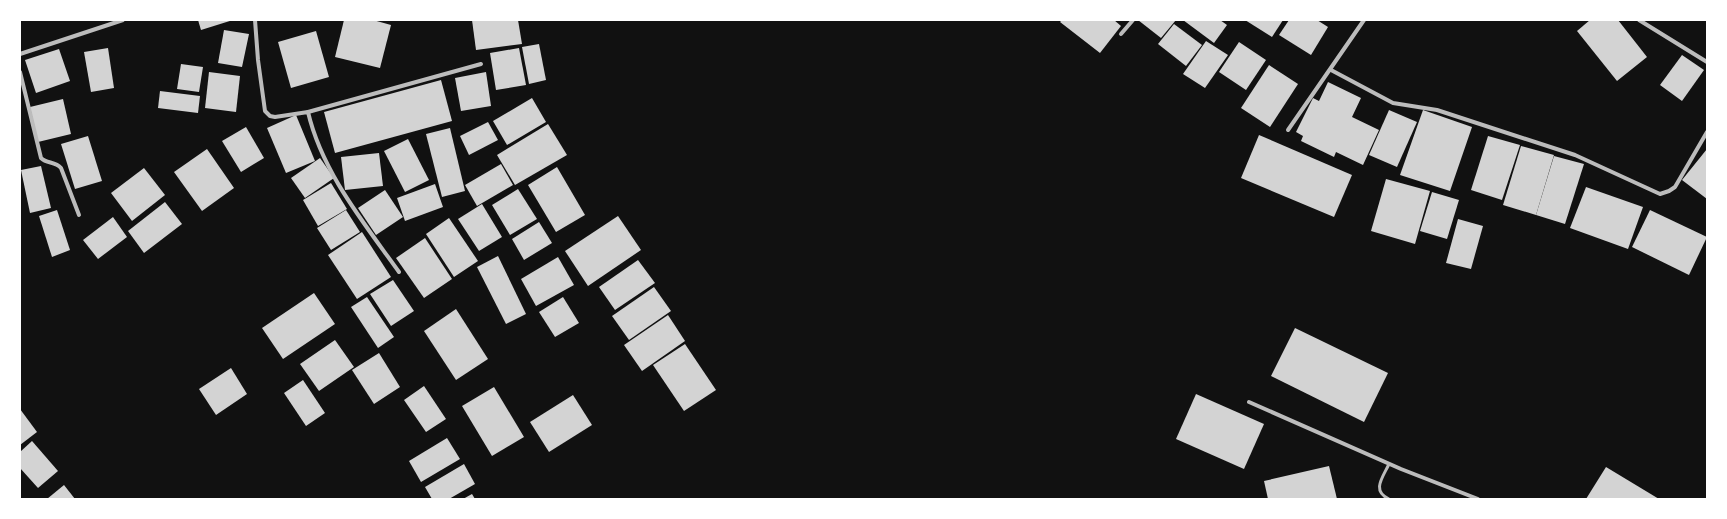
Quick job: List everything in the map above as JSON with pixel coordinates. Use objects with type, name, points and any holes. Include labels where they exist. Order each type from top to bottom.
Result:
[{"type":"street","points":[[20,54],[123,20]]},
{"type":"street","points":[[255,20],[258,60],[265,111],[270,116],[275,117],[308,112],[481,64]]},
{"type":"street","points":[[1121,34],[1133,20]]},
{"type":"street","points":[[1288,130],[1331,70],[1364,20]]},
{"type":"street","points":[[1639,20],[1707,62]]},
{"type":"street","points":[[1331,70],[1393,103],[1437,110],[1575,155],[1660,194],[1675,187],[1707,132]]},
{"type":"street","points":[[20,72],[41,158],[45,162],[56,164],[61,168],[79,216]]},
{"type":"street","points":[[308,112],[313,132],[320,150],[339,184],[360,218],[399,272]]},
{"type":"street","points":[[1249,402],[1389,464],[1478,499]]},
{"type":"lane","points":[[1389,464],[1379,486],[1380,492],[1383,496],[1389,499]]},
{"type":"building","points":[[198,20],[233,20],[201,30]]},
{"type":"building","points":[[344,20],[373,20],[391,25],[380,68],[335,57]]},
{"type":"building","points":[[472,20],[518,20],[522,44],[476,50]]},
{"type":"building","points":[[1062,20],[1114,20],[1121,26],[1100,53],[1060,22]]},
{"type":"building","points":[[1138,20],[1176,20],[1161,38]]},
{"type":"building","points":[[1183,20],[1220,20],[1227,25],[1214,43]]},
{"type":"building","points":[[1245,20],[1283,20],[1272,37]]},
{"type":"building","points":[[1289,20],[1317,20],[1328,27],[1311,55],[1279,35]]},
{"type":"building","points":[[1590,20],[1618,20],[1647,57],[1617,81],[1577,31]]},
{"type":"building","points":[[1174,24],[1202,45],[1186,66],[1158,44]]},
{"type":"building","points":[[224,30],[249,34],[242,67],[218,63]]},
{"type":"building","points":[[316,31],[329,77],[291,88],[278,42]]},
{"type":"building","points":[[1206,41],[1228,55],[1205,88],[1183,74]]},
{"type":"building","points":[[1239,42],[1266,60],[1246,90],[1219,72]]},
{"type":"building","points":[[539,44],[546,80],[529,84],[522,47]]},
{"type":"building","points":[[108,48],[114,88],[91,92],[84,52]]},
{"type":"building","points":[[519,48],[526,85],[496,90],[490,53]]},
{"type":"building","points":[[59,49],[70,81],[36,93],[25,60]]},
{"type":"building","points":[[1682,55],[1704,70],[1682,101],[1660,85]]},
{"type":"building","points":[[181,64],[203,67],[199,92],[177,89]]},
{"type":"building","points":[[1269,65],[1298,84],[1270,127],[1241,108]]},
{"type":"building","points":[[209,72],[240,76],[236,112],[205,108]]},
{"type":"building","points":[[486,72],[491,106],[461,111],[455,78]]},
{"type":"building","points":[[441,80],[452,121],[335,153],[324,112]]},
{"type":"building","points":[[1328,82],[1361,98],[1352,117],[1379,130],[1363,165],[1336,152],[1334,157],[1301,141],[1303,136],[1296,132],[1313,98],[1319,101]]},
{"type":"building","points":[[160,91],[200,96],[198,113],[158,108]]},
{"type":"building","points":[[532,98],[546,122],[507,145],[493,121]]},
{"type":"building","points":[[63,99],[71,134],[38,142],[30,107]]},
{"type":"building","points":[[1389,110],[1417,122],[1397,167],[1369,155]]},
{"type":"building","points":[[1423,110],[1472,127],[1450,191],[1400,175]]},
{"type":"building","points":[[296,115],[315,161],[286,173],[267,128]]},
{"type":"building","points":[[488,122],[498,140],[469,155],[460,136]]},
{"type":"building","points":[[548,124],[567,155],[515,185],[497,155]]},
{"type":"building","points":[[246,127],[264,158],[241,172],[222,141]]},
{"type":"building","points":[[450,128],[465,191],[442,197],[426,134]]},
{"type":"building","points":[[1259,135],[1352,175],[1334,217],[1241,178]]},
{"type":"building","points":[[88,136],[102,181],[75,189],[61,144]]},
{"type":"building","points":[[1488,136],[1520,145],[1502,200],[1471,190]]},
{"type":"building","points":[[408,139],[429,180],[405,192],[384,151]]},
{"type":"building","points":[[1521,146],[1554,155],[1536,215],[1503,205]]},
{"type":"building","points":[[207,149],[234,188],[202,211],[174,172]]},
{"type":"building","points":[[1707,149],[1707,199],[1682,180]]},
{"type":"building","points":[[379,153],[383,186],[345,190],[341,157]]},
{"type":"building","points":[[1554,156],[1584,164],[1565,224],[1536,215]]},
{"type":"building","points":[[320,158],[334,178],[305,198],[291,178]]},
{"type":"building","points":[[501,164],[513,185],[477,206],[465,185]]},
{"type":"building","points":[[41,166],[51,208],[30,213],[21,170]]},
{"type":"building","points":[[557,167],[585,215],[556,232],[528,185]]},
{"type":"building","points":[[144,168],[165,195],[132,221],[111,193]]},
{"type":"building","points":[[1386,179],[1430,191],[1415,244],[1371,231]]},
{"type":"building","points":[[331,183],[347,209],[318,226],[303,200]]},
{"type":"building","points":[[435,184],[443,207],[405,221],[397,198]]},
{"type":"building","points":[[1586,187],[1643,207],[1628,249],[1570,228]]},
{"type":"building","points":[[518,189],[537,219],[510,235],[492,205]]},
{"type":"building","points":[[385,190],[403,217],[376,235],[358,208]]},
{"type":"building","points":[[1432,192],[1459,200],[1447,239],[1420,231]]},
{"type":"building","points":[[165,202],[182,224],[144,253],[128,231]]},
{"type":"building","points":[[482,204],[502,237],[479,251],[458,219]]},
{"type":"building","points":[[57,210],[70,250],[52,257],[39,216]]},
{"type":"building","points":[[346,210],[360,232],[331,250],[317,228]]},
{"type":"building","points":[[1650,210],[1707,237],[1689,275],[1632,247]]},
{"type":"building","points":[[618,216],[641,250],[588,286],[565,251]]},
{"type":"building","points":[[113,217],[127,237],[98,259],[83,240]]},
{"type":"building","points":[[449,218],[478,261],[454,277],[426,234]]},
{"type":"building","points":[[1458,219],[1483,226],[1471,269],[1446,263]]},
{"type":"building","points":[[539,222],[552,243],[524,260],[512,239]]},
{"type":"building","points":[[362,232],[391,277],[357,299],[328,255]]},
{"type":"building","points":[[425,238],[452,279],[424,298],[396,258]]},
{"type":"building","points":[[498,256],[526,314],[506,324],[477,267]]},
{"type":"building","points":[[558,257],[574,285],[536,306],[521,279]]},
{"type":"building","points":[[638,260],[655,283],[615,310],[599,287]]},
{"type":"building","points":[[393,280],[414,311],[391,326],[370,294]]},
{"type":"building","points":[[654,287],[671,311],[629,340],[612,316]]},
{"type":"building","points":[[314,293],[335,324],[283,359],[262,328]]},
{"type":"building","points":[[367,297],[394,337],[378,348],[351,307]]},
{"type":"building","points":[[563,297],[579,323],[555,337],[539,312]]},
{"type":"building","points":[[456,309],[488,359],[456,380],[424,331]]},
{"type":"building","points":[[668,315],[685,341],[642,371],[624,345]]},
{"type":"building","points":[[1295,328],[1388,373],[1364,422],[1271,376]]},
{"type":"building","points":[[335,340],[354,367],[319,391],[300,364]]},
{"type":"building","points":[[685,344],[716,390],[684,411],[653,365]]},
{"type":"building","points":[[379,353],[400,387],[374,404],[352,370]]},
{"type":"building","points":[[231,368],[247,394],[216,415],[199,389]]},
{"type":"building","points":[[303,380],[325,413],[306,426],[284,393]]},
{"type":"building","points":[[424,386],[446,419],[426,432],[404,400]]},
{"type":"building","points":[[494,387],[524,437],[492,456],[462,406]]},
{"type":"building","points":[[1196,394],[1264,424],[1244,469],[1176,439]]},
{"type":"building","points":[[573,395],[592,425],[549,452],[530,422]]},
{"type":"building","points":[[20,409],[37,432],[20,445]]},
{"type":"building","points":[[447,438],[460,459],[421,482],[409,461]]},
{"type":"building","points":[[32,441],[58,471],[38,488],[20,468],[20,452]]},
{"type":"building","points":[[464,464],[475,484],[449,499],[432,499],[425,487]]},
{"type":"building","points":[[1329,466],[1337,499],[1268,499],[1264,481]]},
{"type":"building","points":[[1606,467],[1659,499],[1586,499]]},
{"type":"building","points":[[64,485],[75,499],[47,499]]},
{"type":"building","points":[[472,494],[475,499],[463,499]]}]
